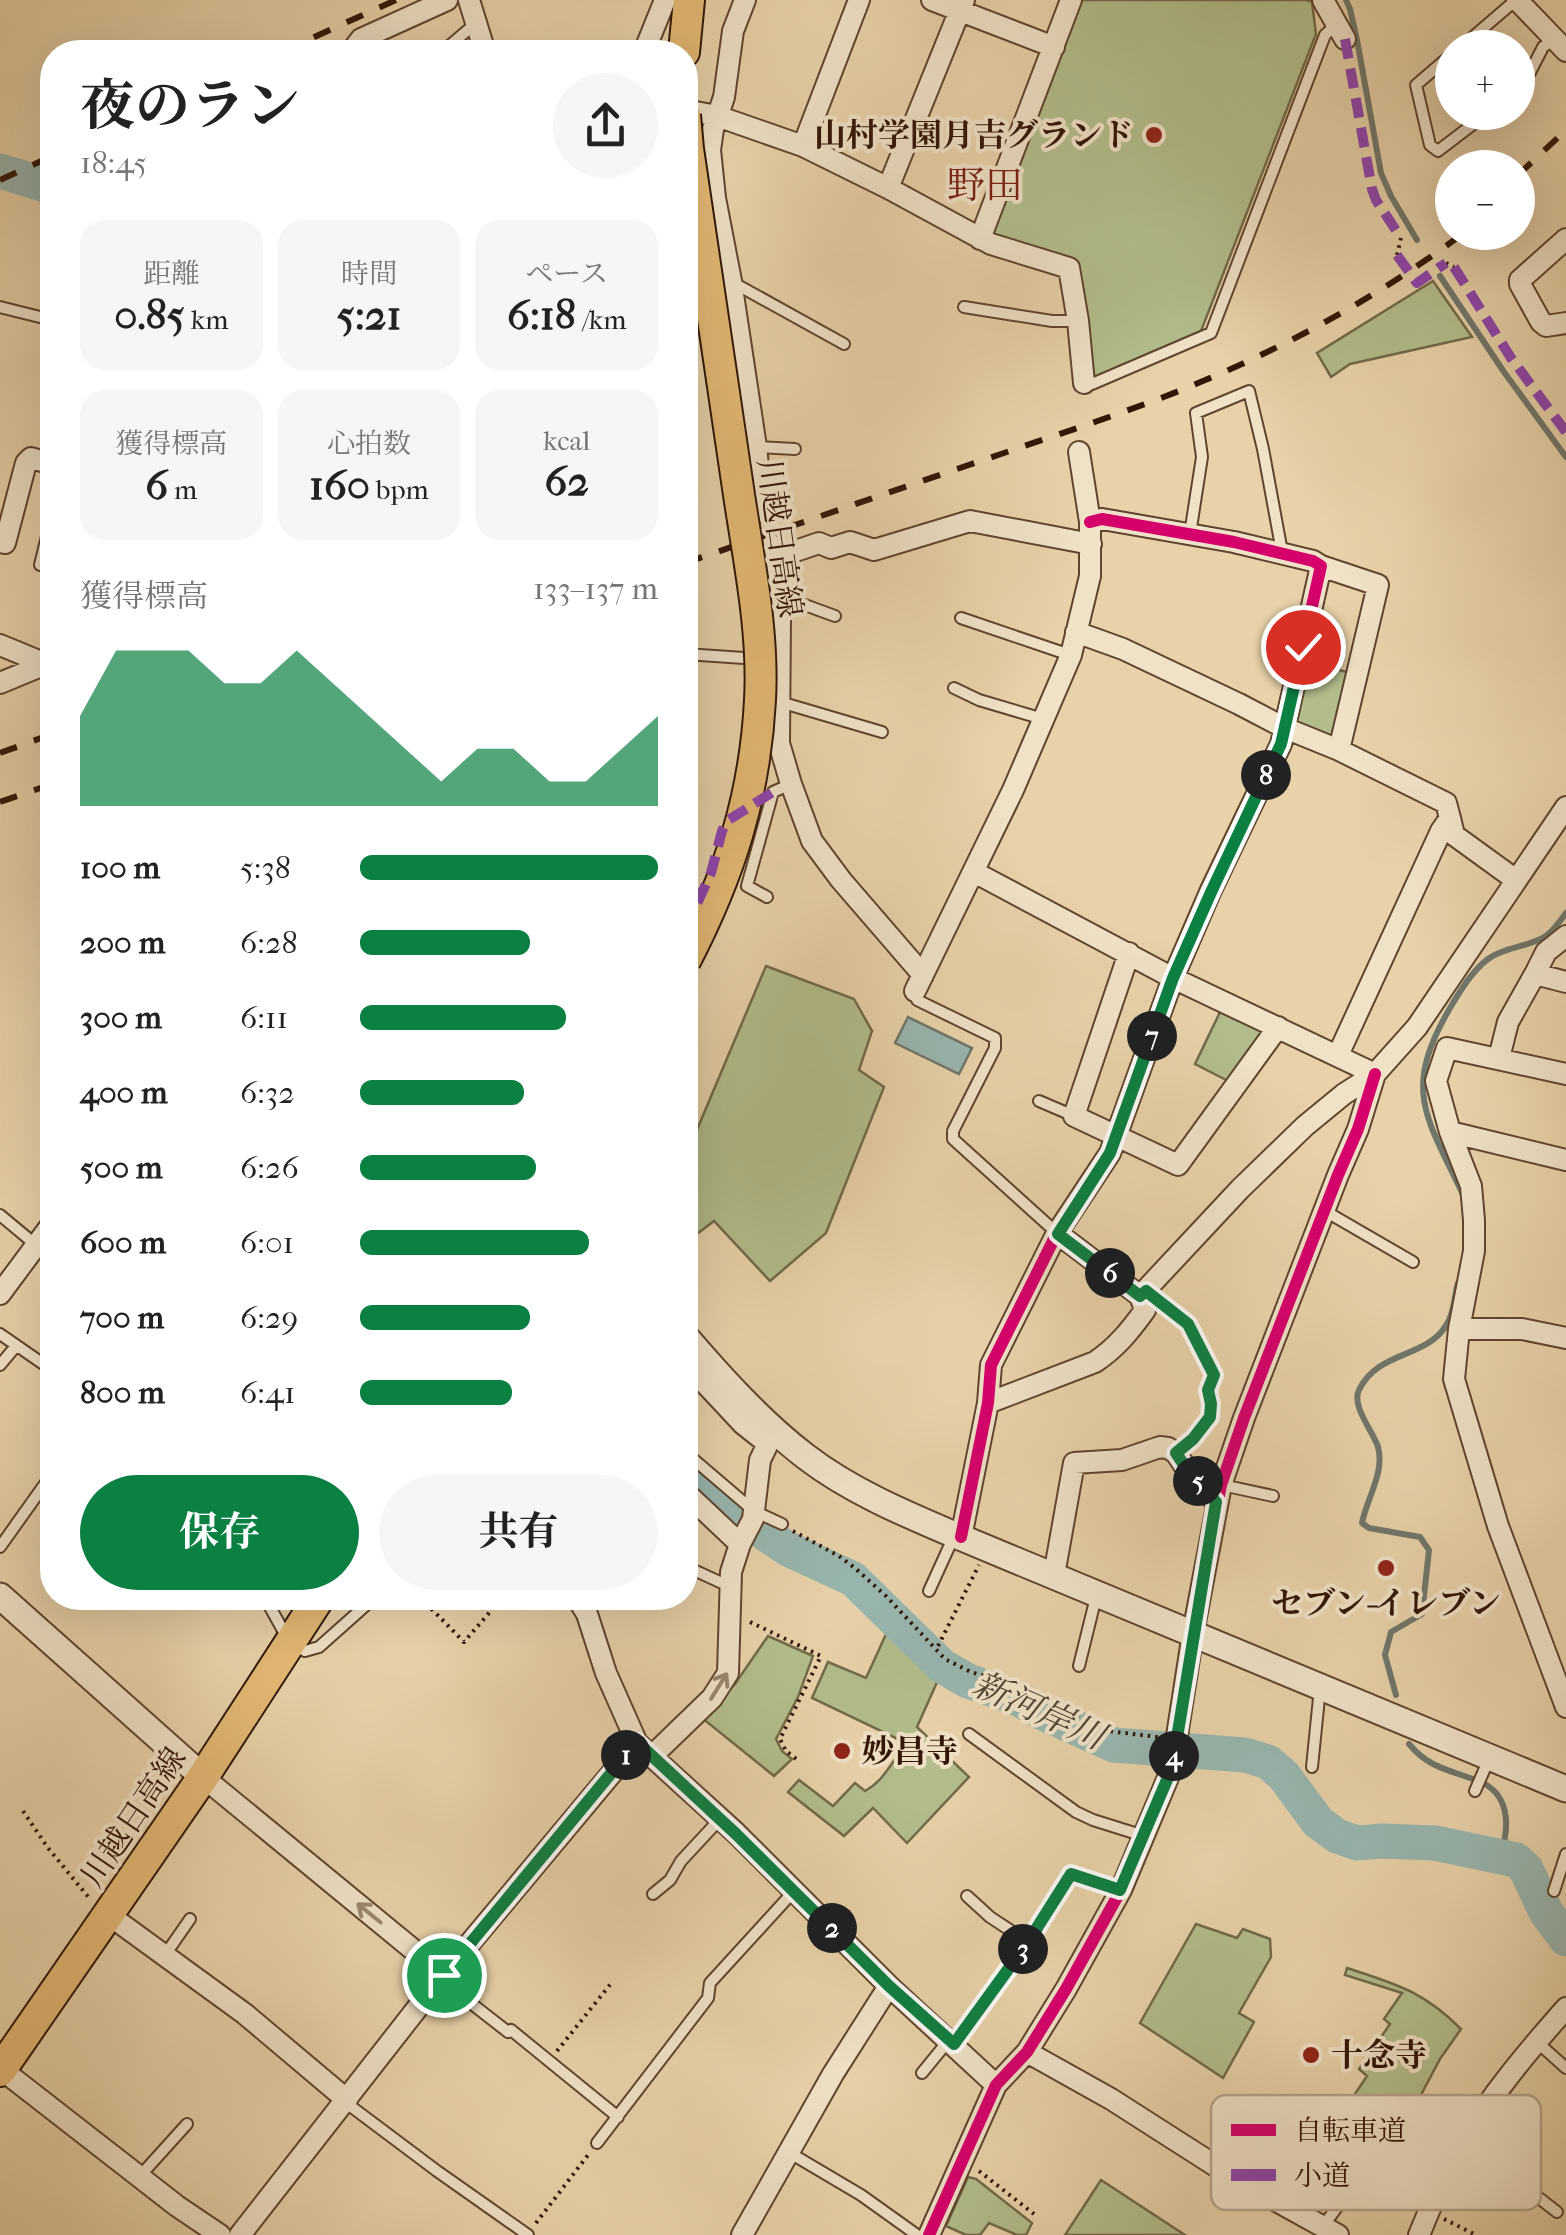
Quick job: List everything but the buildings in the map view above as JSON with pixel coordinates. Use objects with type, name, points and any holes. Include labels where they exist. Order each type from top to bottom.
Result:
[{"type":"main road","points":[[685,40],[689,0]]},
{"type":"main road","name":"川越日高線","points":[[698,217],[754,595],[761,696],[754,763],[736,841],[698,936]]},
{"type":"main road","name":"川越日高線","points":[[1,2070],[102,1910],[203,1777],[311,1610]]},
{"type":"street","points":[[360,40],[447,0]]},
{"type":"street","points":[[469,0],[480,40]]},
{"type":"street","points":[[649,40],[666,0]]},
{"type":"street","points":[[745,0],[732,31],[724,98],[712,129],[710,150],[763,512]]},
{"type":"street","points":[[803,146],[859,0]]},
{"type":"street","points":[[932,0],[962,5],[1054,47]]},
{"type":"street","points":[[980,239],[1071,0]]},
{"type":"street","points":[[1323,0],[1341,31]]},
{"type":"street","points":[[1516,0],[1559,36]]},
{"type":"street","points":[[888,188],[962,5]]},
{"type":"street","points":[[698,114],[717,116],[803,146],[980,239],[1069,268],[1084,383]]},
{"type":"street","points":[[698,193],[715,198]]},
{"type":"street","points":[[1566,239],[1520,284],[1541,322],[1546,326],[1566,322]]},
{"type":"street","points":[[1079,452],[1092,544],[1090,576],[1071,655],[1013,790],[919,983],[812,841],[791,784],[780,743],[780,618],[770,550],[818,542],[831,548],[850,542],[874,550],[970,521],[1092,544]]},
{"type":"street","points":[[0,542],[6,543],[26,462],[31,458],[40,461]]},
{"type":"street","points":[[1090,522],[1102,519],[1282,553],[1378,584],[1339,750]]},
{"type":"street","points":[[958,1536],[988,1403],[991,1365],[1058,1234],[1110,1153],[1173,978],[1281,744],[1321,566]]},
{"type":"street","points":[[1076,632],[1123,649],[1446,803],[1454,835],[1516,880]]},
{"type":"street","points":[[0,645],[40,661]]},
{"type":"street","points":[[0,684],[40,668]]},
{"type":"street","points":[[1143,1294],[1292,1138],[1344,1094],[1375,1074],[1417,1028],[1566,806]]},
{"type":"street","points":[[1338,1055],[1450,818]]},
{"type":"street","points":[[974,872],[1173,978],[1375,1074]]},
{"type":"street","points":[[1499,1058],[1508,1022],[1546,952],[1566,936]]},
{"type":"street","points":[[1128,953],[1074,1116],[1178,1165],[1278,1028]]},
{"type":"street","points":[[1535,974],[1566,982]]},
{"type":"street","points":[[1417,1028],[1447,1048],[1566,1074]]},
{"type":"street","points":[[1447,1048],[1436,1081],[1471,1186],[1474,1220],[1474,1251],[1454,1379],[1498,1526],[1566,1707]]},
{"type":"street","points":[[930,2235],[996,2085],[1026,2052],[1066,1989],[1120,1890],[1172,1768],[1218,1493],[1358,1129],[1375,1074]]},
{"type":"street","points":[[1450,1132],[1566,1160]]},
{"type":"street","points":[[988,1403],[1095,1362],[1127,1335],[1145,1310],[1143,1294],[1058,1234]]},
{"type":"street","points":[[0,1294],[40,1240]]},
{"type":"street","points":[[1459,1329],[1522,1329],[1566,1338]]},
{"type":"street","points":[[698,1350],[771,1436]]},
{"type":"street","points":[[698,1376],[743,1424],[771,1436],[908,1515],[1320,1686],[1486,1765],[1566,1789]]},
{"type":"street","points":[[240,2235],[442,1977],[644,1749],[712,1698],[728,1673],[730,1592],[760,1460],[771,1436]]},
{"type":"street","points":[[1054,1575],[1074,1464],[1122,1460],[1160,1447],[1176,1453],[1190,1474],[1218,1493]]},
{"type":"street","points":[[698,1500],[747,1528]]},
{"type":"street","points":[[0,1596],[203,1777],[442,1977]]},
{"type":"street","points":[[584,1610],[606,1672],[644,1749],[996,2085]]},
{"type":"street","points":[[102,1910],[245,2014],[346,2101]]},
{"type":"street","points":[[742,2235],[832,2074],[889,1986]]},
{"type":"street","points":[[1495,2095],[1566,2008]]},
{"type":"street","points":[[1026,2052],[1211,2163]]},
{"type":"street","points":[[1,2070],[220,2235]]},
{"type":"street","points":[[1287,2210],[1318,2229]]},
{"type":"street","points":[[1419,2235],[1429,2212]]},
{"type":"lane","points":[[1481,30],[1516,0]]},
{"type":"lane","points":[[456,40],[475,24]]},
{"type":"lane","points":[[1084,383],[1092,384],[1211,332],[1326,35],[1341,31]]},
{"type":"lane","points":[[1535,63],[1543,48],[1559,36]]},
{"type":"lane","points":[[1435,69],[1416,85],[1430,145],[1438,151],[1465,130]]},
{"type":"lane","points":[[731,281],[844,344]]},
{"type":"lane","points":[[0,306],[40,317]]},
{"type":"lane","points":[[964,306],[1052,321],[1078,321]]},
{"type":"lane","points":[[1190,534],[1202,457],[1196,413],[1249,391],[1282,553]]},
{"type":"lane","points":[[756,447],[795,449]]},
{"type":"lane","points":[[776,598],[835,616]]},
{"type":"lane","points":[[961,618],[1071,655]]},
{"type":"lane","points":[[698,655],[780,660]]},
{"type":"lane","points":[[954,688],[979,700],[1044,719]]},
{"type":"lane","points":[[780,702],[882,732]]},
{"type":"lane","points":[[767,897],[747,886],[774,792],[791,784]]},
{"type":"lane","points":[[919,983],[917,1000],[995,1038],[995,1048],[952,1132],[953,1139],[1058,1234]]},
{"type":"lane","points":[[1039,1101],[1074,1116]]},
{"type":"lane","points":[[1325,1211],[1413,1262]]},
{"type":"lane","points":[[0,1216],[36,1245]]},
{"type":"lane","points":[[1143,1294],[1188,1324],[1214,1375],[1208,1390],[1210,1417],[1176,1453]]},
{"type":"lane","points":[[0,1334],[40,1362]]},
{"type":"lane","points":[[0,1365],[16,1346]]},
{"type":"lane","points":[[698,1468],[747,1528],[782,1524]]},
{"type":"lane","points":[[0,1546],[40,1491]]},
{"type":"lane","points":[[1218,1493],[1273,1496]]},
{"type":"lane","points":[[929,1591],[958,1536]]},
{"type":"lane","points":[[698,1572],[722,1583],[730,1592]]},
{"type":"lane","points":[[1079,1666],[1097,1592]]},
{"type":"lane","points":[[271,1610],[290,1643],[306,1651],[319,1647],[361,1610]]},
{"type":"lane","points":[[1312,1766],[1320,1686]]},
{"type":"lane","points":[[969,1734],[1076,1812],[1145,1836]]},
{"type":"lane","points":[[1476,1791],[1486,1765]]},
{"type":"lane","points":[[653,1894],[670,1880],[681,1861],[720,1819]]},
{"type":"lane","points":[[1554,1891],[1566,1854]]},
{"type":"lane","points":[[922,2073],[952,2042],[1028,1942],[1071,1874],[1120,1890]]},
{"type":"lane","points":[[598,2143],[708,1998],[710,1983],[794,1890]]},
{"type":"lane","points":[[967,1896],[1028,1942]]},
{"type":"lane","points":[[165,1955],[190,1919]]},
{"type":"lane","points":[[442,1977],[618,2117]]},
{"type":"lane","points":[[1536,2042],[1566,2068]]},
{"type":"lane","points":[[346,2101],[527,2235]]},
{"type":"lane","points":[[140,2176],[187,2124]]},
{"type":"lane","points":[[790,2153],[861,2195],[917,2235]]},
{"type":"lane","points":[[1541,2200],[1557,2212]]},
{"type":"path","points":[[1398,255],[1400,238]]},
{"type":"path","points":[[1446,263],[1454,266]]},
{"type":"path","points":[[782,1524],[856,1569],[945,1658],[971,1672],[1028,1689],[1100,1730],[1178,1738]]},
{"type":"path","points":[[937,1648],[981,1561]]},
{"type":"path","points":[[730,1592],[741,1603],[742,1618],[821,1656],[780,1739],[786,1751],[799,1761]]},
{"type":"path","points":[[433,1610],[464,1642],[490,1612]]},
{"type":"path","points":[[23,1811],[48,1848],[102,1910]]},
{"type":"path","points":[[549,2062],[613,1980]]},
{"type":"path","points":[[527,2235],[598,2143]]},
{"type":"path","points":[[961,2164],[976,2169],[1034,2214]]},
{"type":"path","points":[[1429,2212],[1476,2235]]},
{"type":"green space","name":"山村学園月吉グランド","points":[[1081,0],[1307,0],[1312,2],[1316,34],[1201,331],[1093,378],[1073,265],[992,236]]},
{"type":"green space","points":[[1433,281],[1472,337],[1350,364],[1331,377],[1317,353]]},
{"type":"green space","points":[[1307,662],[1351,673],[1337,734],[1331,738],[1295,720]]},
{"type":"green space","points":[[766,966],[854,999],[872,1031],[859,1070],[884,1087],[826,1233],[770,1281],[714,1221],[698,1233],[698,1127]]},
{"type":"green space","points":[[1221,1010],[1261,1030],[1263,1037],[1230,1082],[1195,1064]]},
{"type":"green space","points":[[887,1632],[938,1680],[917,1727],[969,1777],[907,1843],[873,1808],[844,1836],[788,1792],[799,1780],[833,1806],[855,1783],[865,1791],[872,1787],[905,1746],[902,1741],[812,1698],[828,1662],[866,1678]]},
{"type":"green space","points":[[768,1636],[813,1656],[776,1739],[792,1759],[774,1776],[702,1718],[735,1684]]},
{"type":"green space","points":[[1196,1924],[1237,1938],[1243,1929],[1270,1939],[1271,1957],[1239,2013],[1254,2022],[1223,2078],[1140,2023]]},
{"type":"green space","points":[[1347,1968],[1395,1984],[1421,1997],[1461,2029],[1421,2095],[1354,2095],[1367,2076],[1359,2069],[1390,2024],[1384,2019],[1402,1993],[1345,1975]]},
{"type":"green space","points":[[968,2177],[976,2179],[1032,2223],[1026,2235],[989,2223],[980,2235],[966,2235],[946,2226]]},
{"type":"green space","points":[[1101,2180],[1185,2235],[1065,2235]]},
{"type":"water","points":[[908,1017],[972,1048],[959,1074],[895,1043]]},
{"type":"waterway","points":[[1346,0],[1381,173],[1417,240]]},
{"type":"waterway","name":"新河岸川","points":[[0,171],[40,183]]},
{"type":"waterway","points":[[1440,276],[1566,457]]},
{"type":"waterway","points":[[1464,1197],[1430,1124],[1423,1084],[1426,1062],[1450,1008],[1482,964],[1494,955],[1546,936],[1566,913]]},
{"type":"waterway","points":[[1396,1695],[1385,1655],[1391,1632],[1422,1614],[1429,1550],[1420,1537],[1369,1528],[1362,1523],[1380,1456],[1357,1396],[1367,1377],[1378,1368],[1426,1344],[1445,1327],[1458,1283]]},
{"type":"waterway","name":"新河岸川","points":[[698,1479],[746,1521],[788,1549],[853,1579],[942,1666],[968,1681],[1017,1698],[1114,1745],[1245,1755],[1268,1762],[1284,1776],[1318,1822],[1337,1836],[1357,1843],[1435,1843],[1516,1860],[1526,1869],[1546,1912],[1566,1939]]},
{"type":"waterway","points":[[1409,1744],[1430,1762],[1482,1782],[1500,1798],[1506,1816],[1500,1855]]},
{"type":"railway","points":[[308,40],[396,0]]},
{"type":"railway","points":[[1535,159],[1566,130]]},
{"type":"railway","points":[[0,180],[40,162]]},
{"type":"railway","points":[[698,559],[1108,418],[1213,377],[1343,312],[1439,250]]},
{"type":"railway","points":[[0,753],[40,738]]},
{"type":"railway","points":[[0,802],[40,788]]},
{"type":"marked path","points":[[1345,39],[1372,189],[1401,238]]},
{"type":"marked path","points":[[1397,255],[1417,283],[1446,263]]},
{"type":"marked path","points":[[1454,267],[1511,358],[1566,432]]},
{"type":"marked path","points":[[698,902],[727,821],[773,792]]},
{"type":"cycle path","points":[[961,1537],[988,1403],[991,1365],[1057,1233],[1110,1153],[1173,978],[1281,744],[1321,566],[1234,542],[1102,519],[1090,522]]},
{"type":"cycle path","points":[[929,2235],[996,2085],[1027,2052],[1121,1890],[1172,1768],[1221,1485],[1358,1129],[1375,1074]]},
{"type":"place","name":"山村学園月吉グランド","points":[[1154,135]]},
{"type":"place","name":"セブン-イレブン","points":[[1386,1568]]},
{"type":"place","name":"妙昌寺","points":[[842,1751]]},
{"type":"place","name":"十念寺","points":[[1311,2055]]},
{"type":"district","name":"野田","points":[[985,185]]},
{"type":"route","points":[[444,1975],[637,1742],[954,2044],[1028,1942],[1071,1874],[1120,1890],[1172,1768],[1178,1738],[1216,1502],[1176,1453],[1210,1417],[1208,1390],[1214,1375],[1188,1324],[1146,1291],[1140,1296],[1058,1234],[1110,1153],[1173,978],[1281,744],[1303,647]]}]
